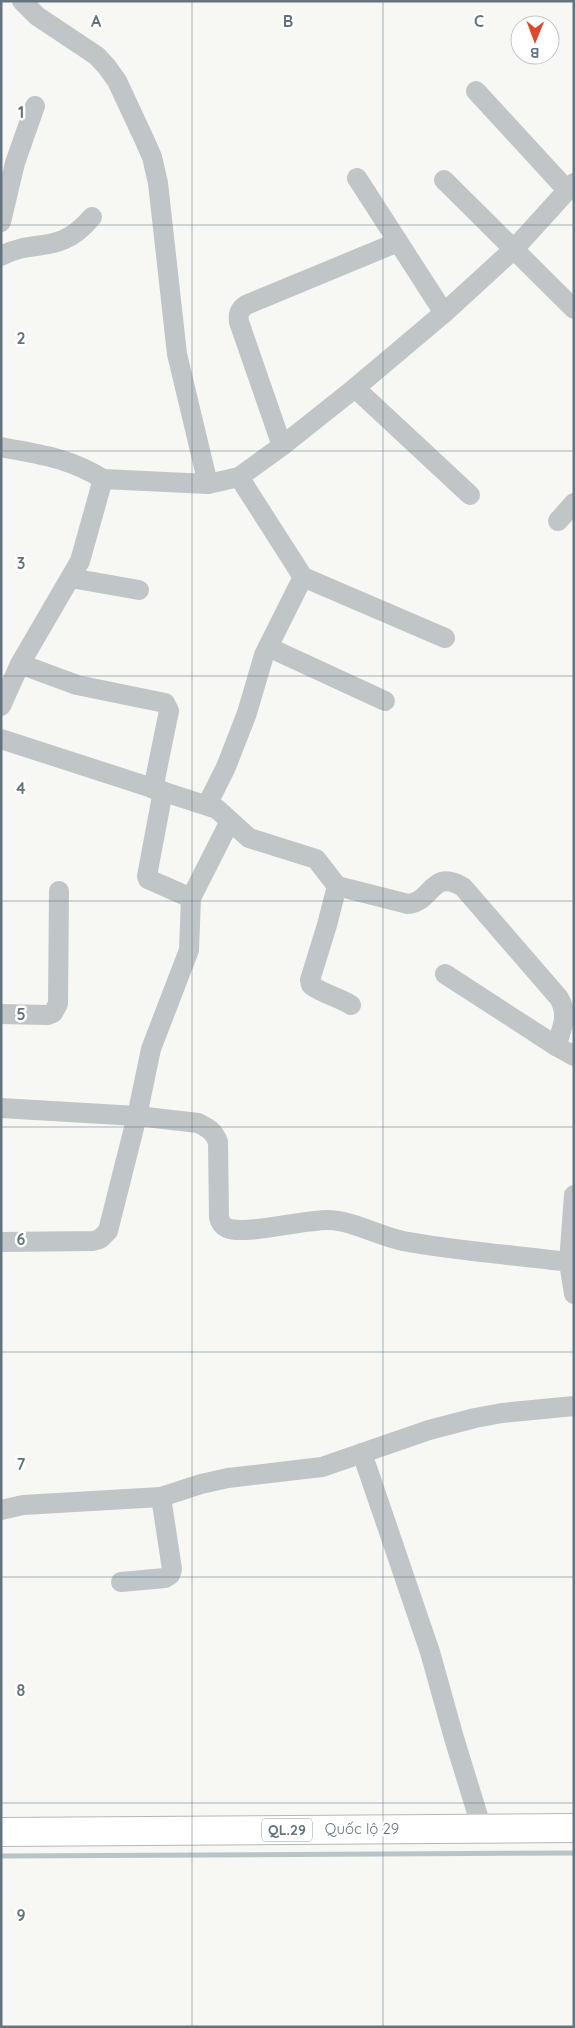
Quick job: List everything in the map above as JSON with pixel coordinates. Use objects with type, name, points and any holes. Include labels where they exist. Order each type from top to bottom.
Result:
[{"type":"highway","name":"Quốc lộ 29","points":[[1,1832],[574,1828]]},
{"type":"street","points":[[22,1],[37,16],[97,56],[108,67],[117,81],[152,157],[158,183],[177,354],[208,484]]},
{"type":"street","points":[[1,447],[64,459],[83,467],[103,479],[208,484],[239,477],[282,446],[444,313],[515,248],[570,186],[476,91]]},
{"type":"street","points":[[1,222],[15,163],[35,106]]},
{"type":"street","points":[[357,178],[444,313]]},
{"type":"street","points":[[444,180],[515,248],[574,309]]},
{"type":"street","points":[[1,256],[16,250],[61,242],[76,234],[92,217]]},
{"type":"street","points":[[282,446],[239,322],[238,316],[241,308],[398,242]]},
{"type":"street","points":[[355,388],[470,496]]},
{"type":"street","points":[[239,477],[303,577],[444,638]]},
{"type":"street","points":[[1,706],[20,664],[80,561],[103,479]]},
{"type":"street","points":[[558,521],[574,503]]},
{"type":"street","points":[[207,806],[226,767],[244,722],[268,647],[303,577]]},
{"type":"street","points":[[71,578],[139,590]]},
{"type":"street","points":[[268,647],[385,701]]},
{"type":"street","points":[[20,664],[77,685],[166,703],[169,711],[147,876],[148,879],[191,898]]},
{"type":"street","points":[[1,739],[217,808],[249,838],[316,860],[337,886],[408,904],[418,902],[436,884],[441,882],[448,881],[462,888],[564,1006],[565,1016],[556,1046]]},
{"type":"street","points":[[1,1242],[93,1241],[104,1236],[108,1231],[137,1116],[151,1049],[189,950],[191,898],[230,820]]},
{"type":"street","points":[[337,886],[310,985],[338,997],[351,1006]]},
{"type":"street","points":[[1,1014],[48,1015],[56,1010],[58,1004],[59,891]]},
{"type":"street","points":[[445,974],[574,1056]]},
{"type":"street","points":[[1,1108],[137,1116],[198,1123],[214,1133],[218,1142],[219,1217],[221,1224],[227,1228],[247,1230],[328,1220],[346,1223],[402,1241],[569,1262]]},
{"type":"street","points":[[574,1195],[569,1262],[574,1294]]},
{"type":"street","points":[[1,1510],[23,1505],[161,1497],[201,1484],[228,1478],[322,1467],[429,1430],[475,1418],[502,1413],[574,1406]]},
{"type":"street","points":[[362,1453],[427,1644],[482,1829]]},
{"type":"street","points":[[121,1582],[165,1578],[170,1575],[172,1569],[161,1497]]},
{"type":"waterway","points":[[1,1856],[574,1853]]}]
